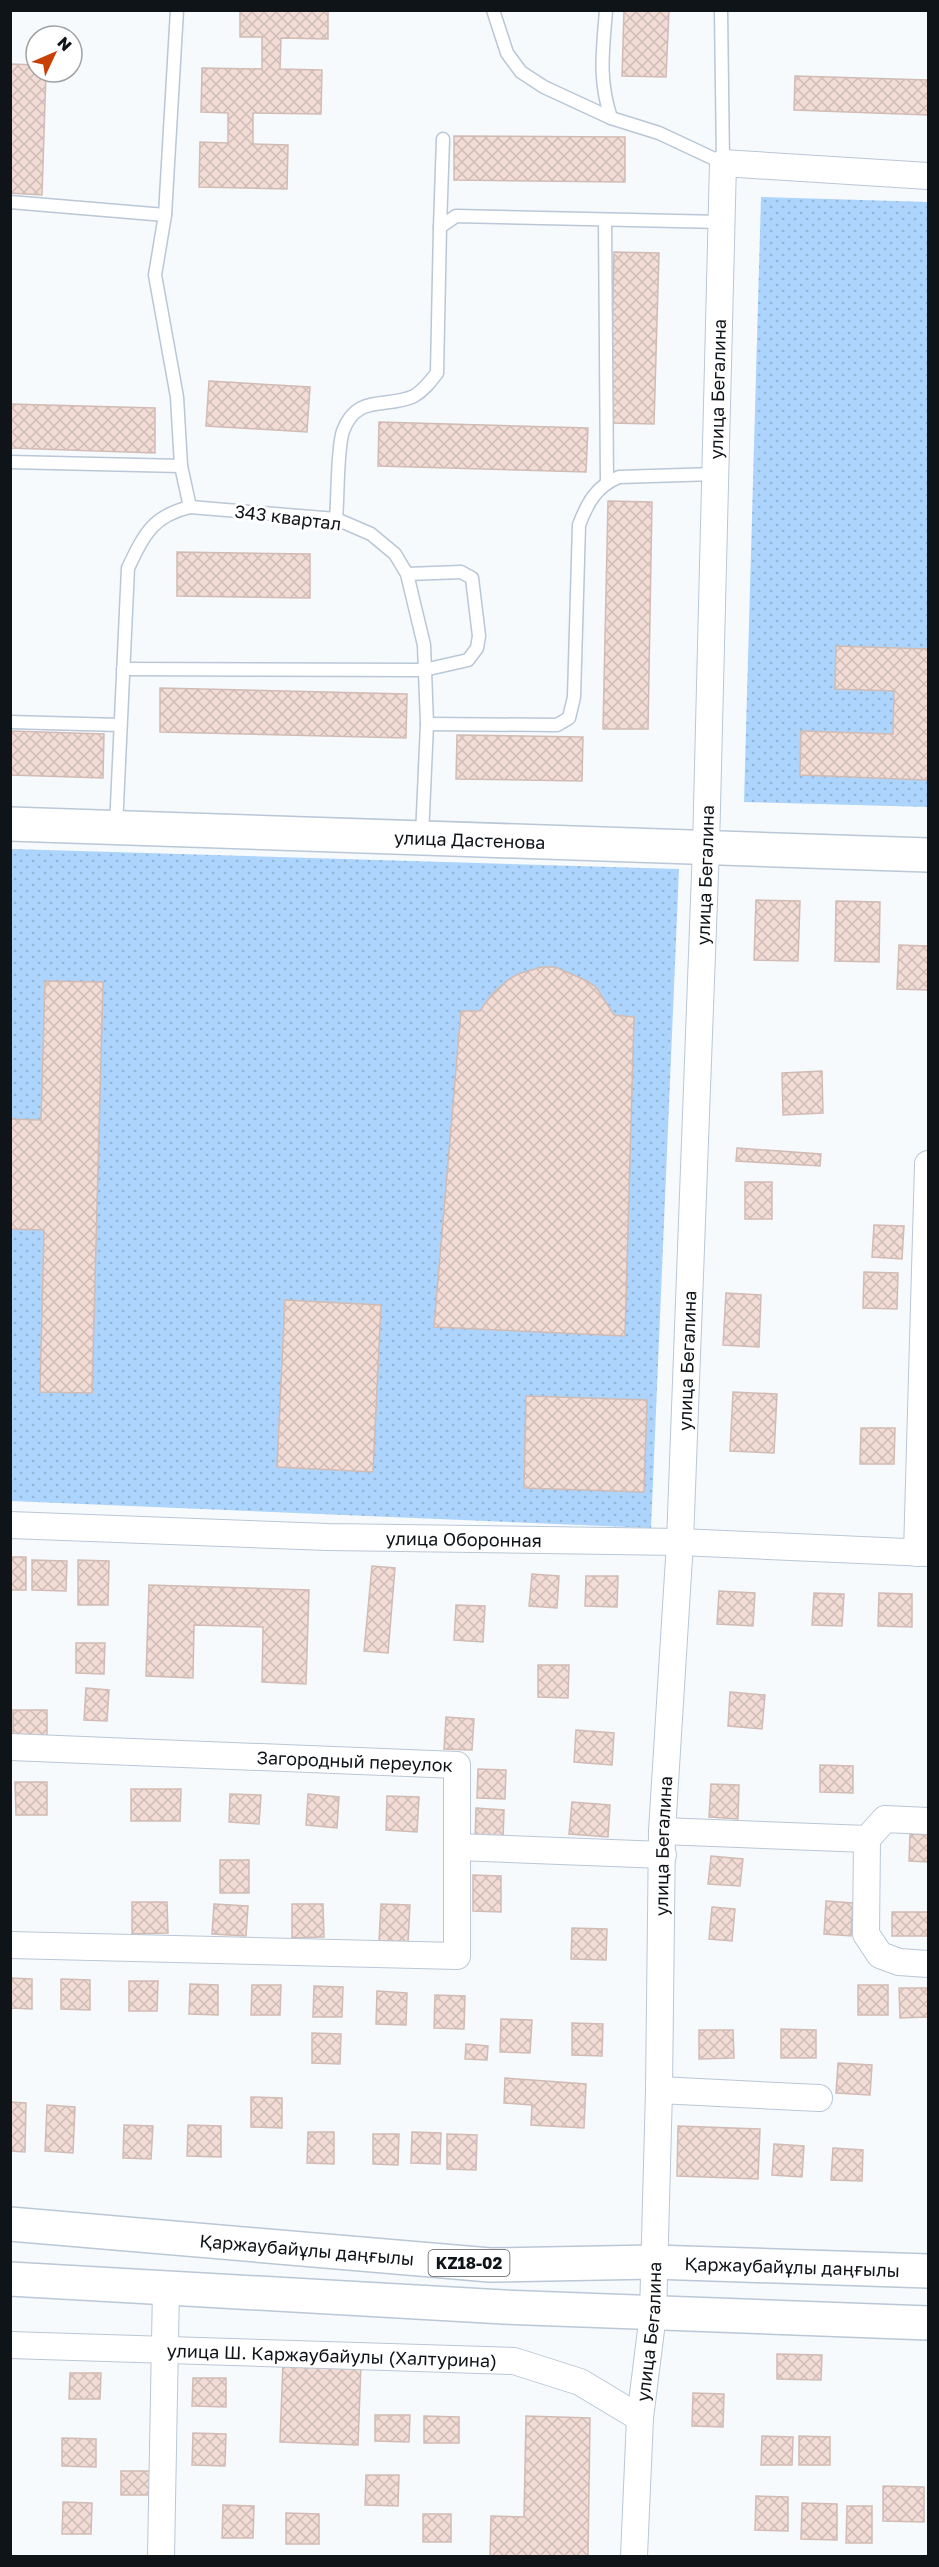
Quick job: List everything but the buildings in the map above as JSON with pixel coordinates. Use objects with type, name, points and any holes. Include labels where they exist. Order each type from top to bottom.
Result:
[{"type":"main road","name":"улица Дастенова","points":[[10,824],[928,855]]},
{"type":"main road","name":"Қаржаубайұлы даңғылы","points":[[10,2224],[490,2265],[652,2262],[928,2271]]},
{"type":"main road","points":[[10,2279],[653,2314],[928,2323]]},
{"type":"street","points":[[723,163],[928,176]]},
{"type":"street","name":"улица Бегалина","points":[[634,2556],[640,2418],[653,2314],[652,2262],[659,2090],[663,1843],[680,1542],[706,847],[723,163]]},
{"type":"street","name":"улица Оборонная","points":[[10,1526],[328,1537],[680,1542],[923,1553],[928,1164]]},
{"type":"street","name":"Загородный переулок","points":[[10,1747],[457,1765],[457,1956],[10,1945]]},
{"type":"street","points":[[928,1821],[885,1820],[867,1839],[866,1934],[880,1955],[899,1962],[928,1964]]},
{"type":"street","points":[[457,1847],[867,1839]]},
{"type":"street","points":[[659,2090],[819,2098]]},
{"type":"street","points":[[161,2556],[166,2288]]},
{"type":"street","name":"улица Ш. Каржаубайулы (Халтурина)","points":[[10,2345],[514,2361],[580,2382],[640,2418]]},
{"type":"lane","points":[[177,10],[165,215],[155,275],[177,397],[181,466],[190,507]]},
{"type":"lane","points":[[493,10],[507,53],[521,72],[544,87],[611,118],[668,137],[723,163],[720,10]]},
{"type":"lane","points":[[606,10],[601,76],[604,98],[611,118]]},
{"type":"lane","points":[[336,519],[342,433],[350,416],[366,405],[412,396],[428,385],[437,373],[443,140]]},
{"type":"lane","points":[[10,202],[165,215]]},
{"type":"lane","points":[[440,227],[456,216],[721,222]]},
{"type":"lane","points":[[605,220],[607,482]]},
{"type":"lane","points":[[10,462],[181,466]]},
{"type":"lane","points":[[427,724],[557,725],[569,718],[574,697],[579,525],[588,502],[607,482],[619,477],[715,474]]},
{"type":"lane","name":"343 квартал","points":[[123,669],[128,568],[144,534],[170,512],[190,507],[336,519],[371,534],[395,554],[407,574],[424,645],[427,724],[422,838]]},
{"type":"lane","points":[[116,827],[123,669],[424,670],[468,660],[477,648],[479,636],[472,579],[461,572],[407,574]]},
{"type":"lane","points":[[10,722],[120,725]]},
{"type":"shaded area","points":[[761,197],[928,202],[928,807],[744,802]]},
{"type":"shaded area","points":[[11,849],[679,869],[651,1528],[11,1501]]}]
